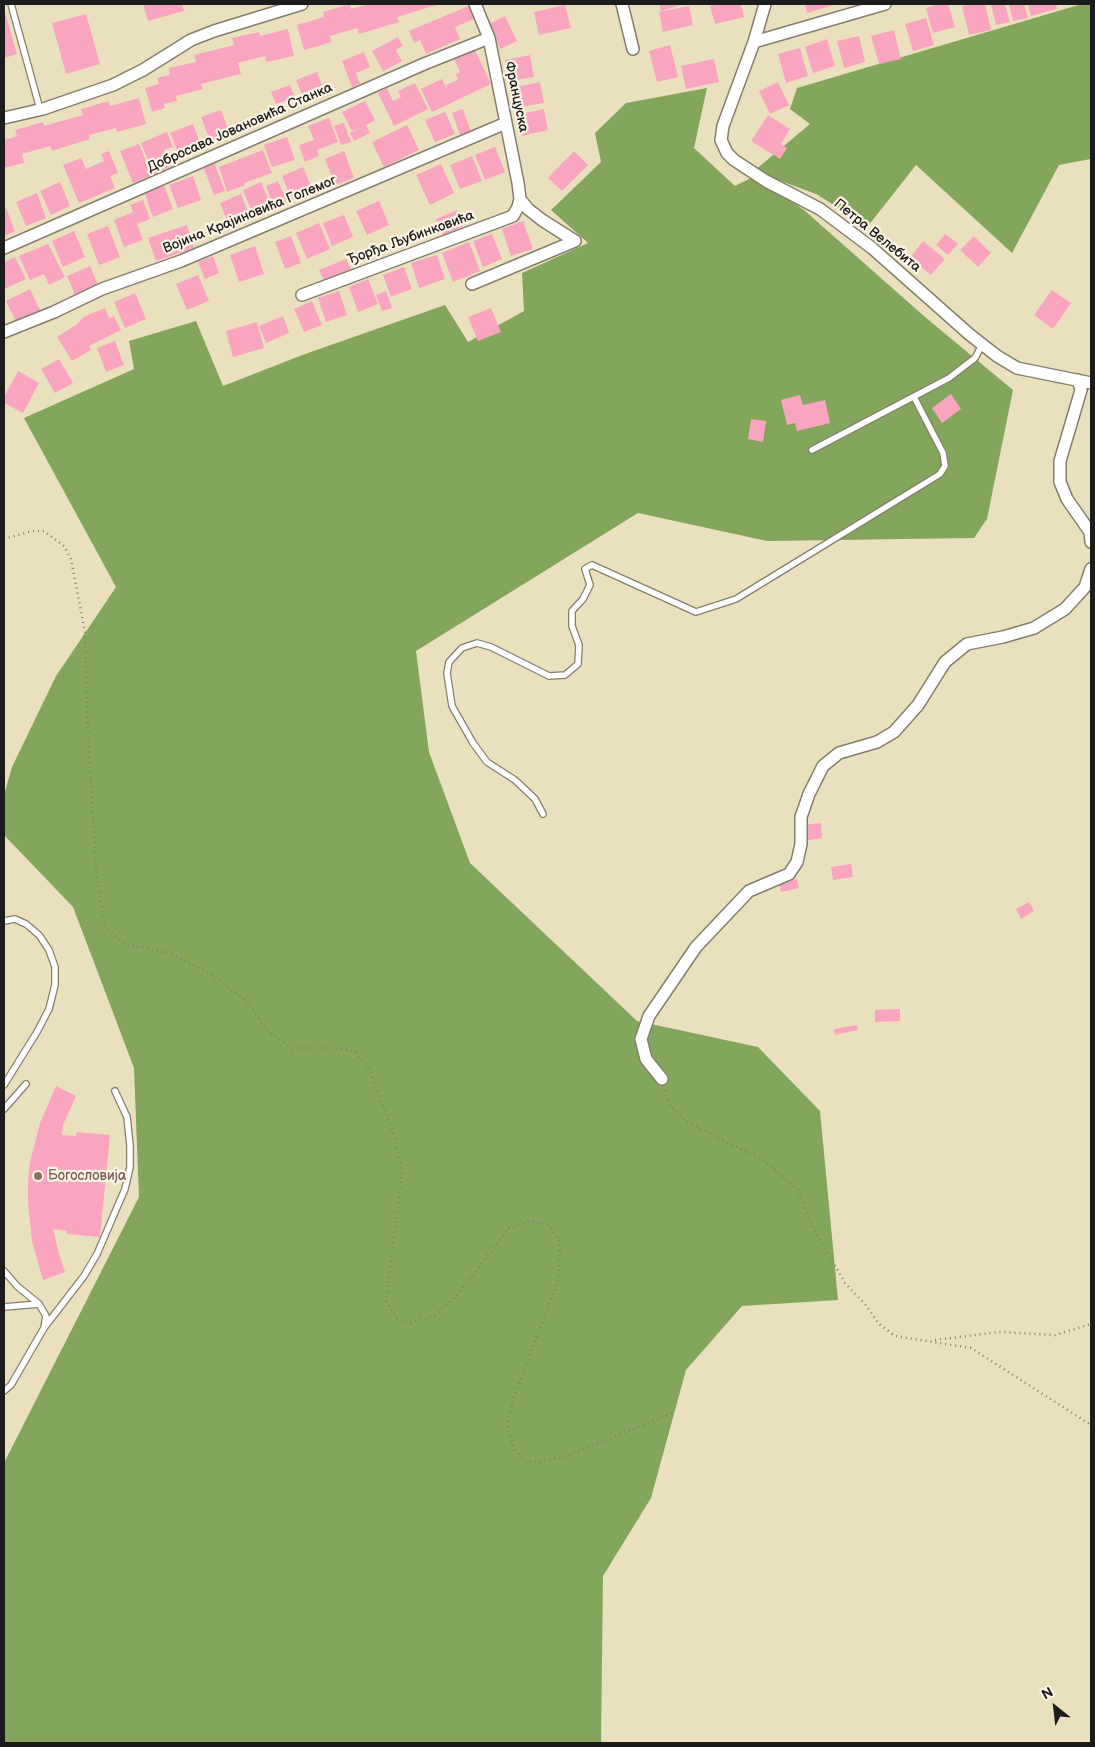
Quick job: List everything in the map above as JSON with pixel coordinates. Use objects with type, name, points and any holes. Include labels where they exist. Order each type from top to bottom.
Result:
[{"type":"street","points":[[4,118],[40,110],[113,85],[199,37],[302,4]]},
{"type":"street","name":"Француска","points":[[475,4],[489,38],[520,199]]},
{"type":"street","points":[[622,4],[633,49]]},
{"type":"street","name":"Петра Велебита","points":[[765,4],[754,42],[723,126],[721,140],[727,153],[734,160],[766,181],[820,209],[872,248],[982,345],[1017,368],[1038,374],[1091,383]]},
{"type":"street","points":[[754,42],[886,4]]},
{"type":"street","name":"Добросава Јовановића Станка","points":[[4,248],[415,68],[489,38]]},
{"type":"street","name":"Војина Крајиновића Големог","points":[[4,332],[102,289],[181,261],[506,123]]},
{"type":"street","points":[[472,284],[574,241],[542,220],[528,209],[520,199]]},
{"type":"street","name":"Ђорђа Љубинковића","points":[[302,295],[513,216],[520,199]]},
{"type":"street","points":[[1078,380],[1081,390],[1060,461],[1060,482],[1067,499],[1090,532],[1091,542]]},
{"type":"street","points":[[662,1079],[646,1059],[640,1039],[649,1016],[696,947],[749,891],[789,874],[797,862],[801,844],[801,817],[809,794],[823,766],[839,753],[877,742],[894,732],[918,705],[945,662],[967,644],[1004,637],[1034,628],[1064,609],[1084,587],[1091,569]]},
{"type":"lane","points":[[11,4],[40,110]]},
{"type":"lane","points":[[812,450],[949,378],[975,358],[982,345]]},
{"type":"lane","points":[[543,814],[535,799],[515,780],[488,762],[473,743],[452,706],[447,673],[449,662],[462,648],[476,643],[491,647],[549,676],[565,674],[578,664],[579,645],[572,626],[572,611],[583,599],[590,586],[585,569],[592,565],[696,612],[736,599],[940,474],[945,466],[943,453],[914,397]]},
{"type":"lane","points":[[4,921],[15,919],[26,924],[39,935],[49,950],[55,967],[56,985],[49,1009],[4,1085]]},
{"type":"lane","points":[[4,1110],[26,1084]]},
{"type":"lane","points":[[4,1391],[11,1384],[44,1328],[84,1276],[104,1238],[125,1189],[130,1167],[130,1145],[127,1117],[115,1091]]},
{"type":"lane","points":[[4,1271],[17,1286],[39,1304],[46,1316],[44,1328]]},
{"type":"lane","points":[[4,1307],[39,1304]]},
{"type":"path","points":[[4,539],[15,534],[44,531],[64,546],[71,559],[85,632],[87,711],[96,872],[105,927],[125,944],[169,953],[209,973],[249,1003],[266,1030],[292,1048],[338,1048],[356,1052],[369,1068],[394,1135],[402,1174],[386,1301],[396,1318],[410,1323],[435,1315],[458,1294],[509,1228],[529,1221],[550,1225],[560,1243],[559,1278],[507,1425],[514,1449],[525,1460],[540,1462],[564,1457],[675,1412]]},
{"type":"path","points":[[662,1079],[669,1104],[687,1122],[765,1161],[798,1190],[813,1228],[845,1282],[866,1304],[879,1324],[895,1336],[931,1340],[971,1348],[1091,1425]]},
{"type":"path","points":[[931,1340],[999,1332],[1055,1335],[1091,1324]]},
{"type":"green space","points":[[1082,4],[1091,4],[1091,159],[1059,165],[1012,253],[916,165],[868,226],[816,194],[754,171],[810,124],[790,109],[797,88]]},
{"type":"green space","points":[[707,88],[694,148],[735,186],[753,177],[804,210],[925,317],[1013,390],[987,519],[974,538],[767,541],[638,513],[416,651],[429,752],[470,863],[637,1021],[758,1047],[820,1111],[838,1300],[742,1306],[686,1370],[651,1498],[603,1576],[601,1743],[4,1743],[4,1463],[139,1197],[134,1068],[73,907],[4,835],[4,795],[12,767],[56,676],[116,587],[24,418],[134,369],[129,341],[196,321],[223,386],[305,354],[445,305],[468,342],[524,311],[522,273],[588,243],[551,210],[601,162],[595,133],[626,103]]},
{"type":"building","points":[[143,4],[182,4],[184,11],[148,21]]},
{"type":"building","points":[[350,4],[351,9],[369,4],[440,4],[397,17],[399,22],[359,34],[357,28],[330,36],[332,42],[304,50],[297,25],[324,17],[323,12]]},
{"type":"building","points":[[659,4],[684,4],[661,11]]},
{"type":"building","points":[[741,4],[744,17],[715,24],[710,6]]},
{"type":"building","points":[[805,4],[838,4],[807,13]]},
{"type":"building","points":[[948,4],[955,27],[933,33],[926,8]]},
{"type":"building","points":[[985,4],[991,30],[969,35],[962,6]]},
{"type":"building","points":[[991,4],[1005,4],[1010,22],[996,25]]},
{"type":"building","points":[[1009,4],[1024,4],[1028,18],[1013,21]]},
{"type":"building","points":[[1028,4],[1056,4],[1057,9],[1031,16]]},
{"type":"building","points":[[471,5],[476,18],[455,27],[460,39],[426,54],[420,40],[414,43],[409,31]]},
{"type":"building","points":[[565,5],[571,28],[539,35],[534,12]]},
{"type":"building","points":[[689,6],[693,25],[663,32],[659,12]]},
{"type":"building","points":[[4,9],[17,54],[4,58]]},
{"type":"building","points":[[86,14],[100,64],[66,74],[52,23]]},
{"type":"building","points":[[505,16],[517,41],[500,49],[489,24]]},
{"type":"building","points":[[926,18],[934,45],[913,51],[905,24]]},
{"type":"building","points":[[288,29],[294,56],[266,62],[265,56],[238,63],[241,74],[201,84],[203,89],[176,96],[177,101],[164,104],[165,108],[152,112],[145,88],[159,84],[157,78],[170,75],[169,68],[196,62],[194,55],[234,45],[232,38],[259,32],[260,36]]},
{"type":"building","points":[[894,30],[901,59],[879,64],[871,36]]},
{"type":"building","points":[[859,36],[865,62],[844,68],[837,41]]},
{"type":"building","points":[[398,37],[403,46],[396,50],[402,61],[383,71],[372,51]]},
{"type":"building","points":[[827,39],[835,66],[813,73],[805,47]]},
{"type":"building","points":[[670,45],[678,77],[657,82],[649,51]]},
{"type":"building","points":[[474,48],[491,84],[432,112],[421,89],[442,79],[448,91],[446,85],[458,80],[456,74],[460,72],[453,57]]},
{"type":"building","points":[[800,48],[808,76],[786,83],[778,54]]},
{"type":"building","points":[[364,52],[370,67],[356,73],[360,84],[352,87],[342,61]]},
{"type":"building","points":[[530,55],[534,77],[509,81],[505,60]]},
{"type":"building","points":[[714,59],[719,82],[686,89],[681,66]]},
{"type":"building","points":[[317,72],[326,96],[306,104],[296,80]]},
{"type":"building","points":[[540,82],[544,103],[515,108],[512,88]]},
{"type":"building","points":[[778,82],[789,105],[770,114],[759,91]]},
{"type":"building","points":[[415,83],[428,109],[394,126],[378,93],[387,88],[393,101],[401,97],[398,91]]},
{"type":"building","points":[[290,85],[295,97],[276,104],[271,92]]},
{"type":"building","points":[[139,98],[146,124],[117,132],[116,128],[89,135],[90,139],[52,151],[50,146],[22,154],[24,163],[4,168],[4,140],[17,136],[15,130],[43,122],[44,126],[83,115],[81,109],[109,101],[110,106]]},
{"type":"building","points":[[365,101],[375,120],[366,125],[370,133],[354,141],[350,133],[360,128],[352,131],[342,112]]},
{"type":"building","points":[[463,109],[471,132],[460,135],[452,113]]},
{"type":"building","points":[[544,109],[548,130],[521,136],[517,115]]},
{"type":"building","points":[[221,110],[230,134],[210,141],[201,117]]},
{"type":"building","points":[[445,112],[455,134],[435,142],[425,120]]},
{"type":"building","points":[[768,115],[790,129],[781,144],[787,148],[780,159],[751,141]]},
{"type":"building","points":[[329,118],[338,142],[317,150],[319,156],[305,162],[299,145],[314,140],[308,126]]},
{"type":"building","points":[[344,123],[351,142],[341,145],[334,126]]},
{"type":"building","points":[[193,124],[202,148],[180,157],[170,133]]},
{"type":"building","points":[[407,125],[419,150],[384,167],[372,142]]},
{"type":"building","points":[[167,132],[173,147],[164,150],[171,166],[154,174],[141,143]]},
{"type":"building","points":[[287,137],[295,160],[272,167],[264,145]]},
{"type":"building","points":[[139,144],[152,175],[133,183],[120,151]]},
{"type":"building","points":[[495,147],[505,172],[485,180],[475,155]]},
{"type":"building","points":[[263,150],[272,173],[244,183],[245,185],[227,192],[219,167]]},
{"type":"building","points":[[109,151],[118,173],[110,176],[115,188],[79,203],[63,165],[81,158],[86,169],[104,161],[101,154]]},
{"type":"building","points":[[344,151],[354,178],[335,185],[325,159]]},
{"type":"building","points":[[574,151],[588,165],[562,191],[548,178]]},
{"type":"building","points":[[472,156],[482,181],[460,189],[450,165]]},
{"type":"building","points":[[214,162],[225,191],[214,195],[203,166]]},
{"type":"building","points":[[441,164],[454,193],[430,205],[416,175]]},
{"type":"building","points":[[303,167],[313,191],[292,200],[282,176]]},
{"type":"building","points":[[193,176],[201,200],[178,208],[169,185]]},
{"type":"building","points":[[278,181],[287,201],[274,207],[266,186]]},
{"type":"building","points":[[60,182],[70,206],[51,215],[40,191]]},
{"type":"building","points":[[261,182],[272,208],[253,215],[243,190]]},
{"type":"building","points":[[164,185],[173,209],[153,217],[144,192]]},
{"type":"building","points":[[37,193],[46,218],[26,226],[16,202]]},
{"type":"building","points":[[241,194],[251,219],[230,228],[220,203]]},
{"type":"building","points":[[143,200],[150,219],[137,224],[143,240],[124,247],[114,220],[133,212],[130,205]]},
{"type":"building","points":[[379,201],[389,225],[367,235],[356,211]]},
{"type":"building","points":[[6,208],[15,231],[4,236],[4,209]]},
{"type":"building","points":[[457,210],[463,227],[443,235],[436,219]]},
{"type":"building","points":[[344,215],[353,237],[332,246],[323,223]]},
{"type":"building","points":[[523,221],[533,249],[511,256],[502,229]]},
{"type":"building","points":[[319,223],[330,249],[307,259],[296,233]]},
{"type":"building","points":[[187,225],[194,248],[156,261],[148,238]]},
{"type":"building","points":[[108,226],[120,257],[99,265],[87,234]]},
{"type":"building","points":[[74,231],[85,257],[63,267],[52,241]]},
{"type":"building","points":[[492,234],[502,259],[483,267],[473,241]]},
{"type":"building","points":[[945,234],[958,244],[948,255],[936,245]]},
{"type":"building","points":[[291,236],[301,263],[285,269],[275,242]]},
{"type":"building","points":[[974,236],[991,253],[978,267],[960,250]]},
{"type":"building","points":[[923,241],[945,259],[931,275],[910,258]]},
{"type":"building","points":[[469,242],[480,271],[453,282],[442,253]]},
{"type":"building","points":[[48,244],[65,277],[49,285],[44,274],[30,280],[19,256]]},
{"type":"building","points":[[255,246],[264,274],[239,282],[230,255]]},
{"type":"building","points":[[437,255],[445,279],[419,288],[411,263]]},
{"type":"building","points":[[213,256],[219,273],[205,279],[198,262]]},
{"type":"building","points":[[15,257],[26,279],[4,289],[4,262]]},
{"type":"building","points":[[346,259],[351,269],[324,280],[319,270]]},
{"type":"building","points":[[90,266],[98,285],[75,295],[67,276]]},
{"type":"building","points":[[404,267],[412,289],[391,297],[383,275]]},
{"type":"building","points":[[198,275],[209,301],[187,310],[176,284]]},
{"type":"building","points":[[368,279],[378,304],[358,312],[349,287]]},
{"type":"building","points":[[30,289],[41,312],[17,324],[6,301]]},
{"type":"building","points":[[1052,290],[1071,303],[1053,329],[1034,315]]},
{"type":"building","points":[[339,291],[347,315],[326,322],[318,298]]},
{"type":"building","points":[[386,291],[392,308],[382,311],[376,295]]},
{"type":"building","points":[[135,293],[146,319],[125,328],[114,302]]},
{"type":"building","points":[[312,301],[322,325],[304,332],[294,309]]},
{"type":"building","points":[[105,308],[109,318],[114,316],[121,330],[89,346],[91,350],[72,361],[57,337],[76,325],[85,316]]},
{"type":"building","points":[[491,308],[501,332],[478,341],[468,317]]},
{"type":"building","points":[[283,316],[289,333],[266,343],[259,326]]},
{"type":"building","points":[[257,322],[264,348],[233,357],[226,331]]},
{"type":"building","points":[[115,341],[124,365],[106,372],[97,348]]},
{"type":"building","points":[[59,359],[73,383],[55,393],[41,369]]},
{"type":"building","points":[[18,371],[39,383],[23,413],[4,403],[4,397]]},
{"type":"building","points":[[951,394],[961,409],[942,423],[932,408]]},
{"type":"building","points":[[800,395],[803,405],[825,400],[830,423],[797,431],[795,423],[787,425],[781,400]]},
{"type":"building","points":[[751,419],[766,421],[763,442],[748,439]]},
{"type":"building","points":[[821,823],[822,838],[804,841],[802,825]]},
{"type":"building","points":[[851,864],[853,877],[833,880],[831,867]]},
{"type":"building","points":[[797,879],[799,888],[781,892],[779,883]]},
{"type":"building","points":[[1029,902],[1034,911],[1021,919],[1016,909]]},
{"type":"building","points":[[900,1009],[900,1021],[875,1022],[875,1010]]},
{"type":"building","points":[[857,1025],[858,1030],[835,1035],[834,1029]]},
{"type":"building","points":[[56,1086],[76,1096],[63,1125],[62,1135],[76,1136],[77,1132],[110,1135],[100,1237],[67,1234],[67,1231],[53,1229],[65,1272],[43,1280],[32,1241],[28,1182],[30,1162],[40,1123]]},
{"type":"place","name":"Богословија","points":[[38,1176]]}]
